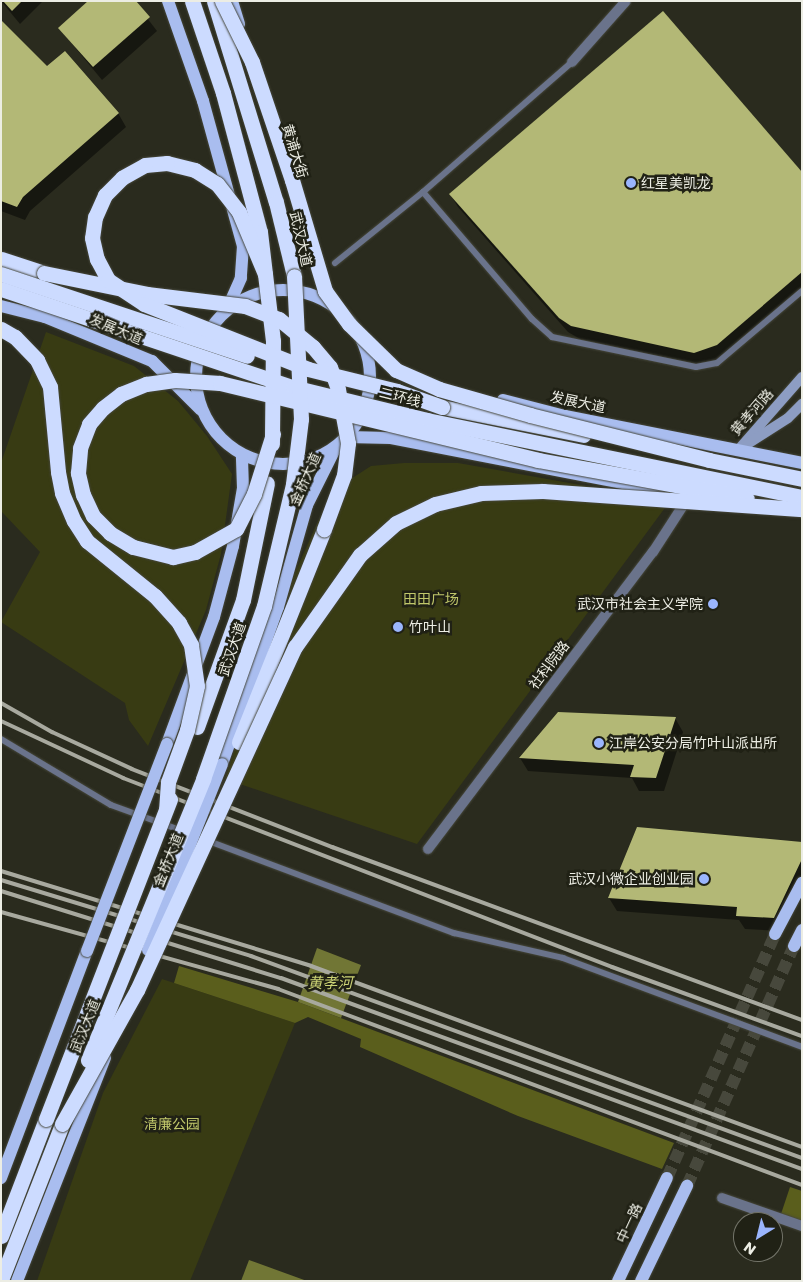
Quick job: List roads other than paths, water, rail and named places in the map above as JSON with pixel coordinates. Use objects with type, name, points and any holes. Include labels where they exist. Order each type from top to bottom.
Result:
[{"type":"highway","name":"武汉大道","points":[[1,1236],[166,808],[243,600],[267,483],[273,434],[273,341],[260,232],[222,93],[192,1]]},
{"type":"highway","name":"武汉大道","points":[[1,1280],[62,1124],[181,835],[261,615],[296,459],[301,419],[294,276],[273,193],[214,1]]},
{"type":"highway","points":[[222,1],[252,62],[292,180],[325,291],[349,324],[370,347],[396,370],[439,389],[709,460]]},
{"type":"highway","points":[[265,274],[239,212],[217,184],[195,170],[167,163],[145,165],[122,178],[105,195],[95,217],[92,238],[97,259],[108,280],[144,304],[308,369],[397,390],[442,406]]},
{"type":"highway","points":[[1,259],[96,285],[147,294],[212,300],[270,316],[313,347],[330,367],[338,389],[348,443],[344,475],[247,721],[207,835]]},
{"type":"highway","name":"二环线","points":[[1,274],[291,371],[442,406],[802,479]]},
{"type":"highway","name":"二环线","points":[[1,290],[294,387],[427,420],[802,497]]},
{"type":"highway","points":[[1,329],[15,337],[37,360],[50,387],[58,472],[62,493],[74,521],[87,541],[154,596],[179,624],[191,645],[197,686],[187,730],[168,782],[166,808]]},
{"type":"highway","points":[[273,434],[254,494],[236,529],[195,552],[172,557],[133,547],[110,533],[93,516],[83,496],[78,473],[80,448],[89,424],[103,408],[121,394],[146,384],[175,380],[220,382],[538,460],[802,509]]},
{"type":"highway","points":[[62,1124],[136,990],[295,648],[360,555],[396,523],[435,504],[481,493],[544,491],[802,509]]},
{"type":"highway","points":[[1,1207],[46,1119]]},
{"type":"main road","points":[[168,1],[204,101],[243,246],[241,278],[226,310]]},
{"type":"main road","name":"黄浦大街","points":[[232,1],[315,270],[321,286],[336,308]]},
{"type":"main road","points":[[1,254],[212,326]]},
{"type":"main road","points":[[269,290],[292,290],[315,296],[336,308],[360,337],[368,357],[370,378],[368,400],[360,419],[347,437],[336,447],[314,459],[290,464],[265,463],[242,454],[218,436],[202,410],[195,381],[198,352],[212,326],[226,310],[246,297],[269,290]]},
{"type":"main road","name":"发展大道","points":[[1,306],[45,317],[152,361],[202,410]]},
{"type":"main road","name":"发展大道","points":[[360,337],[398,362],[433,380],[476,393],[565,416],[802,463]]},
{"type":"main road","name":"黄孝河路","points":[[738,450],[802,377]]},
{"type":"main road","name":"黄孝河路","points":[[738,450],[788,418],[802,404]]},
{"type":"main road","points":[[347,437],[391,438],[802,516]]},
{"type":"main road","name":"金桥大道","points":[[17,1281],[222,764],[278,607],[307,505],[336,447]]},
{"type":"main road","points":[[689,496],[738,450]]},
{"type":"main road","points":[[1,1178],[5,1156],[87,951],[214,617],[233,546],[243,488],[242,454]]},
{"type":"main road","points":[[775,934],[802,883]]},
{"type":"main road","points":[[794,946],[802,930]]},
{"type":"main road","name":"中一路","points":[[618,1281],[667,1178]]},
{"type":"main road","points":[[641,1281],[687,1186]]},
{"type":"street","points":[[572,62],[626,1]]},
{"type":"street","name":"社科院路","points":[[428,850],[653,552],[689,496]]},
{"type":"street","points":[[722,1198],[802,1226]]},
{"type":"lane","points":[[335,263],[423,192],[572,62]]},
{"type":"lane","points":[[423,192],[532,319],[552,337],[696,366],[717,363],[802,291]]},
{"type":"lane","points":[[1,739],[111,805],[454,933],[563,958],[802,1047]]},
{"type":"water","name":"黄孝河","points":[[317,948],[361,965],[341,1018],[298,1002]]},
{"type":"water","points":[[249,1260],[307,1281],[241,1281]]},
{"type":"tunnel","points":[[667,1178],[775,934]]},
{"type":"tunnel","points":[[687,1186],[794,946]]},
{"type":"railway","points":[[1,703],[52,732],[132,769],[332,847],[802,1020]]},
{"type":"railway","points":[[1,721],[123,778],[612,967],[802,1036]]},
{"type":"railway","points":[[1,871],[311,966],[802,1147]]},
{"type":"railway","points":[[1,880],[251,956],[802,1158]]},
{"type":"railway","points":[[1,891],[281,978],[802,1169]]},
{"type":"railway","points":[[1,912],[278,989],[802,1185]]},
{"type":"place","name":"红星美凯龙","points":[[631,183]]},
{"type":"place","name":"武汉市社会主义学院","points":[[713,604]]},
{"type":"place","name":"竹叶山","points":[[398,627]]},
{"type":"place","name":"江岸公安分局竹叶山派出所","points":[[599,743]]},
{"type":"place","name":"武汉小微企业创业园","points":[[704,879]]},
{"type":"park label","name":"田田广场","points":[[431,599]]},
{"type":"park label","name":"清廉公园","points":[[172,1124]]}]
